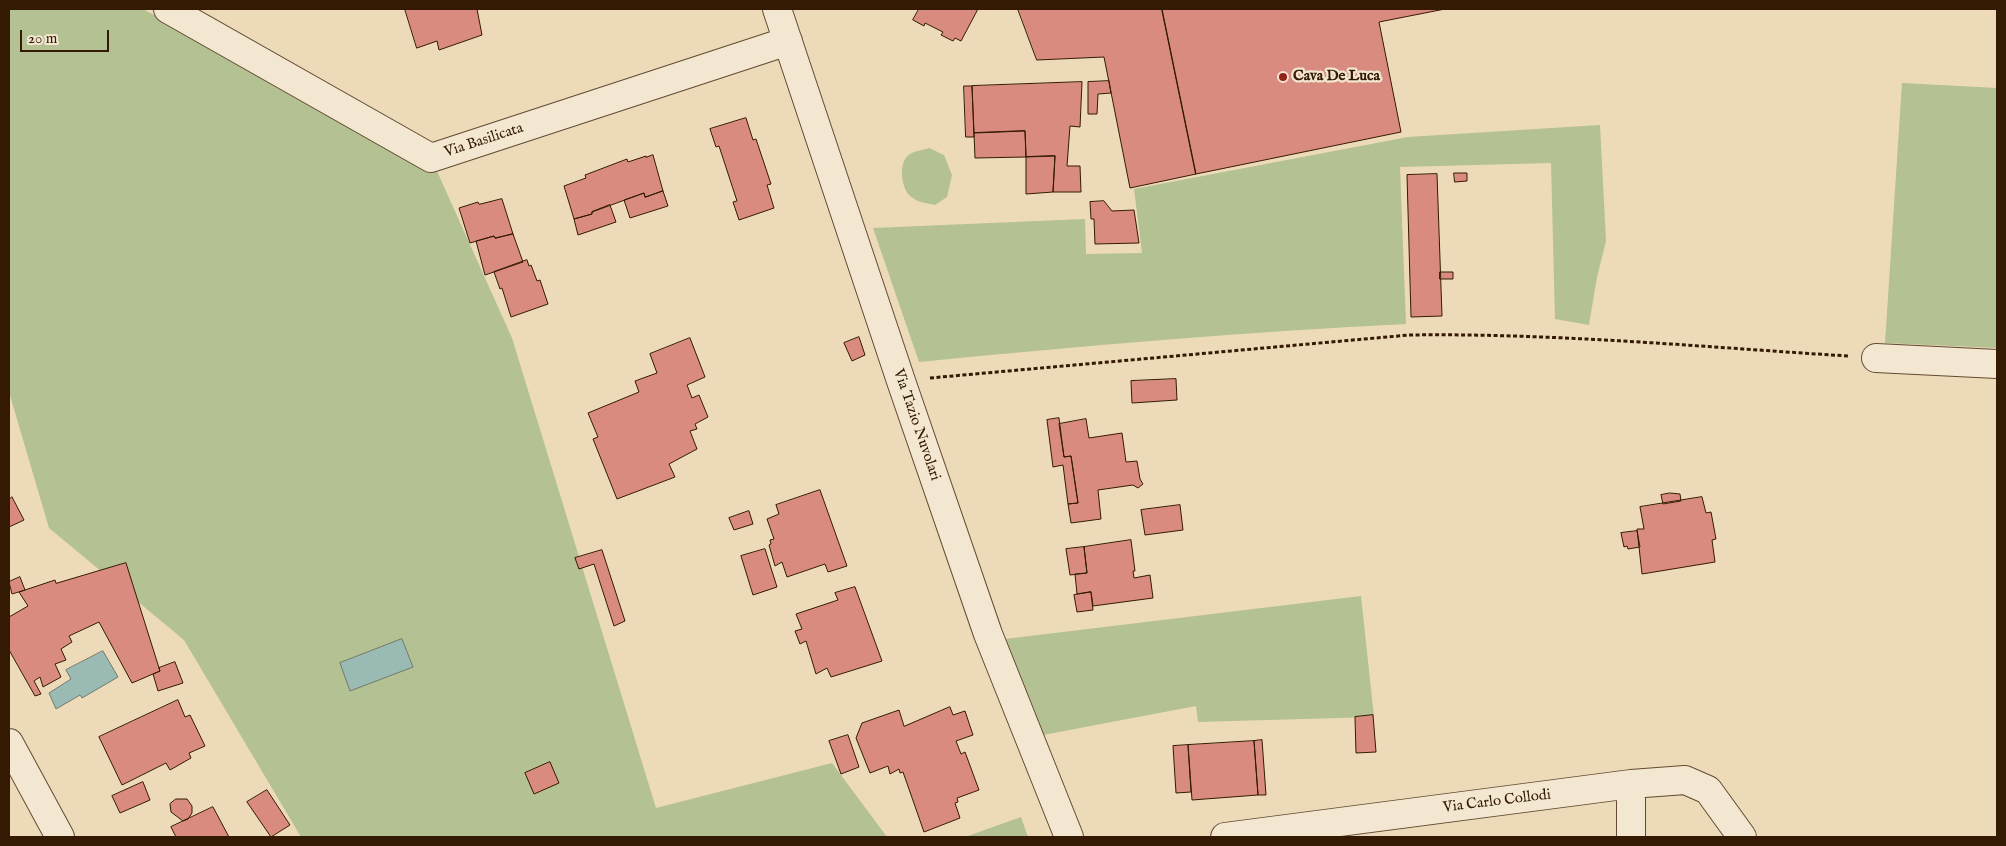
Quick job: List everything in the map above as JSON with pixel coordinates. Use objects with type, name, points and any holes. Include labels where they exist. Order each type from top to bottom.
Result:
[{"type":"street","name":"Via Basilicata","points":[[168,9],[431,158],[777,45]]},
{"type":"street","name":"Via Tazio Nuvolari","points":[[778,9],[777,45],[901,382],[988,634],[1069,837]]},
{"type":"street","points":[[1876,358],[1997,364]]},
{"type":"street","points":[[11,752],[60,837]]},
{"type":"street","name":"Via Carlo Collodi","points":[[1226,837],[1631,784],[1685,780],[1708,790],[1742,837]]},
{"type":"street","points":[[1630,837],[1631,784]]},
{"type":"path","points":[[901,382],[951,375],[1409,335],[1475,334],[1876,358]]},
{"type":"green space","points":[[9,9],[143,9],[436,169],[512,338],[656,808],[832,763],[887,837],[301,837],[184,640],[49,528],[9,392]]},
{"type":"green space","points":[[1902,83],[1997,88],[1997,348],[1885,343]]},
{"type":"green space","points":[[1600,125],[1606,241],[1597,277],[1589,325],[1555,319],[1551,163],[1400,167],[1406,324],[1162,340],[919,362],[873,228],[1085,219],[1086,254],[1142,253],[1134,189],[1408,137]]},
{"type":"green space","points":[[929,148],[944,155],[952,175],[947,197],[935,205],[921,202],[909,195],[904,186],[902,174],[906,157],[912,153]]},
{"type":"green space","points":[[1361,596],[1374,717],[1198,722],[1196,706],[1043,735],[1005,639]]},
{"type":"green space","points":[[1021,817],[1028,837],[965,837]]},
{"type":"water","points":[[402,639],[413,667],[350,691],[340,663]]},
{"type":"water","points":[[103,651],[118,677],[82,698],[80,695],[56,709],[49,693],[71,679],[66,670]]},
{"type":"building","points":[[405,9],[477,9],[482,35],[439,50],[437,41],[417,48]]},
{"type":"building","points":[[919,9],[978,9],[961,41],[955,38],[953,41],[941,35],[943,32],[925,23],[924,26],[913,20]]},
{"type":"building","points":[[1018,9],[1162,9],[1196,174],[1130,188],[1104,57],[1037,60]]},
{"type":"building","name":"Cava De Luca","points":[[1162,9],[1445,9],[1379,22],[1401,132],[1196,174]]},
{"type":"building","points":[[1109,81],[1111,93],[1098,94],[1097,114],[1088,114],[1088,82]]},
{"type":"building","points":[[1082,82],[1080,127],[1070,126],[1067,166],[1080,166],[1081,192],[1053,192],[1055,156],[1026,157],[1025,131],[974,133],[972,86]]},
{"type":"building","points":[[964,86],[972,86],[974,137],[966,137]]},
{"type":"building","points":[[746,118],[753,140],[756,139],[771,184],[767,185],[774,208],[739,220],[733,202],[737,201],[719,146],[716,147],[710,129]]},
{"type":"building","points":[[1025,131],[1026,157],[975,158],[974,133]]},
{"type":"building","points":[[653,155],[663,191],[645,197],[644,193],[592,212],[592,214],[574,219],[564,186],[586,178],[585,175],[627,159],[628,162]]},
{"type":"building","points":[[1055,156],[1053,192],[1026,194],[1026,157]]},
{"type":"building","points":[[1454,173],[1467,173],[1467,181],[1455,182]]},
{"type":"building","points":[[1437,174],[1442,316],[1411,317],[1407,175]]},
{"type":"building","points":[[663,191],[668,206],[630,218],[624,200],[644,193],[645,197]]},
{"type":"building","points":[[502,199],[513,234],[495,238],[494,236],[470,243],[459,208],[478,202],[479,204]]},
{"type":"building","points":[[1104,201],[1112,211],[1134,210],[1139,243],[1095,244],[1094,219],[1091,219],[1090,202]]},
{"type":"building","points":[[610,205],[616,222],[578,235],[574,219],[592,214],[592,212]]},
{"type":"building","points":[[513,234],[523,262],[485,275],[476,241],[494,236],[495,238]]},
{"type":"building","points":[[527,260],[537,281],[540,280],[548,304],[511,317],[502,288],[500,289],[494,272]]},
{"type":"building","points":[[1440,272],[1453,272],[1453,279],[1440,279]]},
{"type":"building","points":[[859,337],[865,355],[852,361],[844,343]]},
{"type":"building","points":[[690,338],[705,377],[687,385],[692,398],[699,395],[708,417],[695,424],[697,429],[690,431],[697,449],[669,464],[675,477],[617,499],[593,439],[598,437],[588,413],[639,392],[635,381],[657,373],[650,354]]},
{"type":"building","points":[[1176,379],[1177,400],[1132,403],[1131,381]]},
{"type":"building","points":[[1059,418],[1064,457],[1071,456],[1078,503],[1068,504],[1063,465],[1053,467],[1047,420]]},
{"type":"building","points":[[1086,419],[1089,438],[1122,433],[1126,462],[1137,461],[1140,479],[1143,484],[1138,488],[1133,485],[1098,490],[1101,519],[1071,523],[1068,504],[1078,503],[1071,456],[1064,457],[1059,424]]},
{"type":"building","points":[[820,490],[847,566],[828,572],[825,564],[787,577],[782,562],[775,566],[769,545],[771,544],[770,540],[774,539],[767,519],[779,514],[776,505]]},
{"type":"building","points":[[1670,493],[1680,494],[1681,501],[1663,504],[1661,495]]},
{"type":"building","points":[[12,497],[24,520],[9,527],[9,500]]},
{"type":"building","points":[[1702,497],[1706,513],[1711,512],[1716,539],[1712,540],[1715,562],[1642,574],[1637,529],[1644,529],[1640,507]]},
{"type":"building","points":[[1180,505],[1183,530],[1145,535],[1141,510]]},
{"type":"building","points":[[749,511],[753,524],[734,530],[729,518]]},
{"type":"building","points":[[1637,531],[1640,547],[1628,549],[1627,546],[1624,547],[1621,533]]},
{"type":"building","points":[[1131,540],[1135,571],[1133,571],[1134,578],[1150,575],[1153,598],[1093,606],[1091,592],[1077,594],[1075,574],[1087,573],[1084,547]]},
{"type":"building","points":[[1084,547],[1087,573],[1070,575],[1066,549]]},
{"type":"building","points":[[765,549],[777,587],[753,595],[741,556]]},
{"type":"building","points":[[602,550],[625,621],[614,626],[594,564],[579,569],[575,558]]},
{"type":"building","points":[[126,563],[160,671],[132,683],[99,622],[69,636],[72,642],[61,649],[66,660],[55,664],[61,677],[43,687],[40,677],[34,681],[41,694],[35,696],[9,650],[9,617],[28,606],[19,592],[55,580],[56,583]]},
{"type":"building","points":[[20,577],[25,590],[12,594],[9,582]]},
{"type":"building","points":[[855,587],[882,661],[831,677],[827,668],[816,674],[806,641],[800,644],[795,631],[802,629],[796,614],[838,600],[835,593]]},
{"type":"building","points":[[1091,592],[1093,610],[1077,612],[1074,595]]},
{"type":"building","points":[[175,662],[183,683],[158,691],[153,674],[160,671],[159,668]]},
{"type":"building","points":[[178,700],[185,717],[190,715],[205,746],[189,753],[191,758],[170,770],[166,763],[122,785],[99,737]]},
{"type":"building","points":[[950,707],[953,715],[965,711],[973,735],[956,741],[961,754],[965,752],[979,790],[957,798],[958,802],[955,803],[960,818],[924,832],[903,772],[900,773],[899,769],[890,774],[888,766],[870,773],[856,738],[862,723],[899,710],[904,726]]},
{"type":"building","points":[[1373,715],[1376,752],[1356,753],[1355,717]]},
{"type":"building","points":[[848,735],[859,767],[841,774],[829,741]]},
{"type":"building","points":[[1262,740],[1266,795],[1258,795],[1254,741]]},
{"type":"building","points":[[1254,741],[1258,795],[1192,800],[1188,745]]},
{"type":"building","points":[[1188,745],[1191,792],[1176,793],[1173,746]]},
{"type":"building","points":[[550,762],[559,783],[534,794],[525,773]]},
{"type":"building","points":[[143,782],[150,800],[120,813],[112,796]]},
{"type":"building","points":[[267,790],[290,825],[271,837],[247,802]]},
{"type":"building","points":[[176,799],[187,799],[192,806],[192,813],[188,819],[183,821],[171,812],[170,804]]},
{"type":"building","points":[[213,807],[229,837],[176,837],[171,827]]},
{"type":"place","name":"Cava De Luca","points":[[1283,77]]}]
